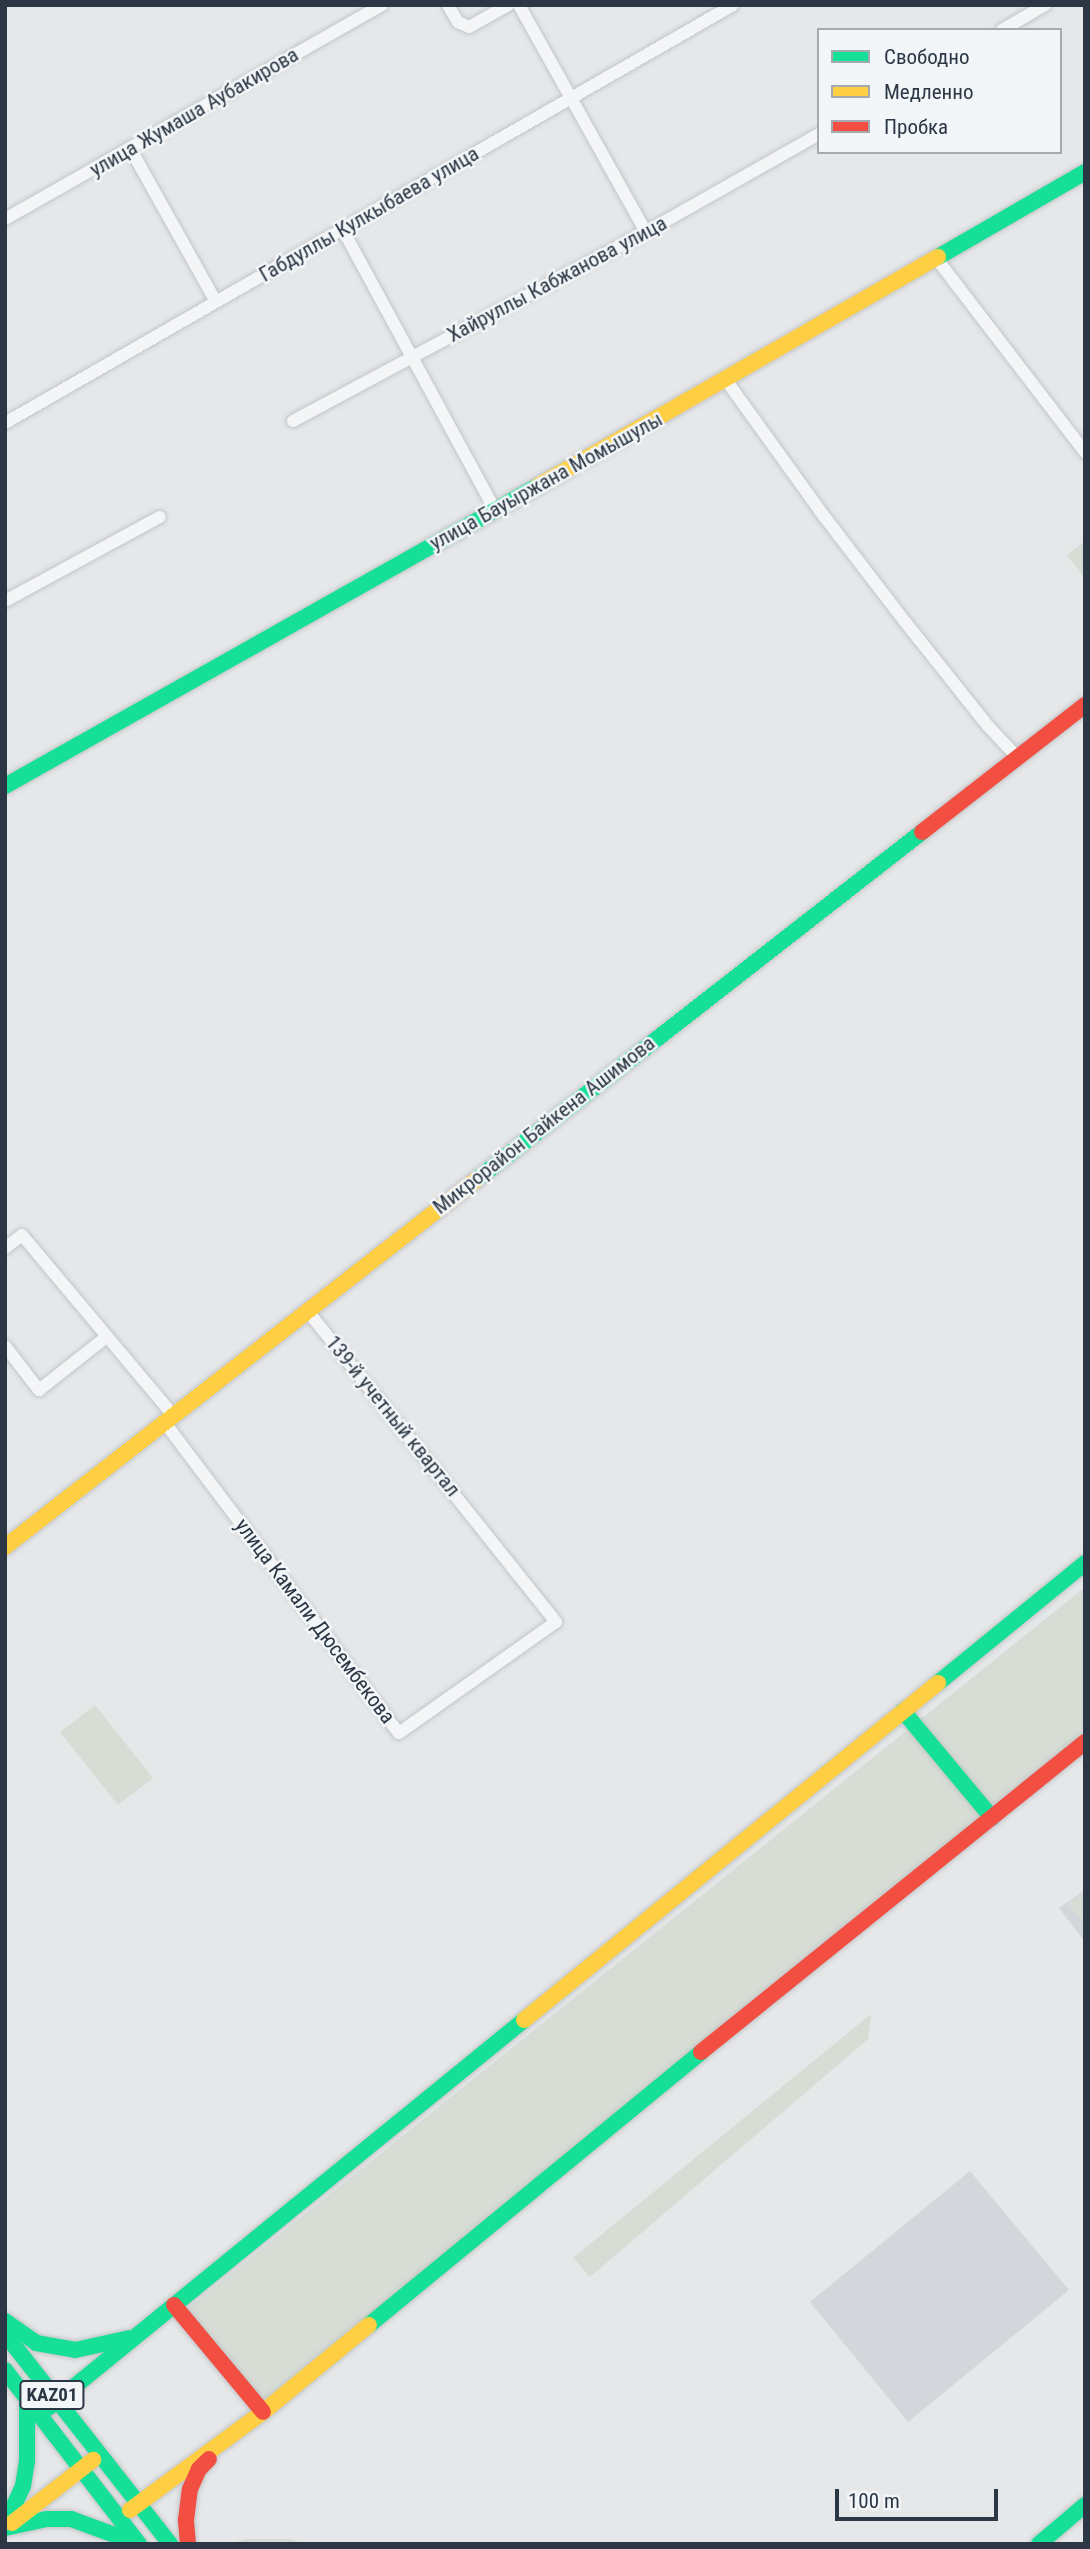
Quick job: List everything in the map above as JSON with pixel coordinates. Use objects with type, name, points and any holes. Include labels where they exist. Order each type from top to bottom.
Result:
[{"type":"main road","name":"улица Бауыржана Момышулы","points":[[5,786],[726,380],[1085,172]]},
{"type":"main road","name":"Микрорайон Байкена Ашимова","points":[[5,1547],[1085,705]]},
{"type":"main road","points":[[39,2414],[1085,1563]]},
{"type":"main road","points":[[903,1711],[992,1818]]},
{"type":"main road","points":[[119,2518],[263,2412],[810,1963],[1085,1742]]},
{"type":"main road","points":[[174,2305],[263,2412]]},
{"type":"main road","points":[[5,2321],[36,2343],[75,2350],[137,2336]]},
{"type":"main road","name":"KАZ01","points":[[5,2334],[170,2544]]},
{"type":"main road","name":"KАZ01","points":[[5,2370],[139,2544]]},
{"type":"main road","points":[[5,2527],[23,2486],[27,2461],[27,2399]]},
{"type":"main road","points":[[188,2544],[186,2520],[190,2489],[199,2469],[249,2422]]},
{"type":"main road","points":[[5,2527],[99,2456]]},
{"type":"main road","points":[[1039,2544],[1085,2505]]},
{"type":"main road","points":[[5,2527],[47,2518],[71,2519],[139,2544]]},
{"type":"street","name":"улица Жумаша Аубакирова","points":[[5,219],[382,5]]},
{"type":"street","points":[[448,5],[458,22],[469,27],[508,5]]},
{"type":"street","points":[[519,5],[646,232]]},
{"type":"street","name":"Габдуллы Кулкыбаева улица","points":[[5,423],[733,5]]},
{"type":"street","points":[[1005,28],[1045,5]]},
{"type":"street","name":"Хайруллы Кабжанова улица","points":[[293,421],[646,232],[817,135]]},
{"type":"street","points":[[130,149],[216,302]]},
{"type":"street","points":[[343,230],[495,510]]},
{"type":"street","points":[[936,258],[1085,452]]},
{"type":"street","points":[[726,380],[820,511],[906,623],[988,726],[1017,757]]},
{"type":"street","points":[[5,601],[160,517]]},
{"type":"street","points":[[5,1248],[22,1235],[169,1419]]},
{"type":"street","name":"139-й учетный квартал","points":[[307,1311],[478,1522]]},
{"type":"street","points":[[5,1346],[40,1390],[106,1338]]},
{"type":"street","name":"улица Камали Дюсембекова","points":[[169,1419],[399,1733],[556,1622],[478,1522]]},
{"type":"shaded area","points":[[1085,541],[1085,579],[1067,555]]},
{"type":"shaded area","points":[[1085,1587],[1085,1734],[258,2405],[186,2310]]},
{"type":"shaded area","points":[[95,1705],[153,1778],[118,1805],[60,1732]]},
{"type":"shaded area","points":[[1085,1890],[1085,1942],[1059,1908]]},
{"type":"shaded area","points":[[1085,1891],[1085,1924],[1068,1904]]},
{"type":"shaded area","points":[[871,2014],[868,2039],[590,2277],[573,2258]]},
{"type":"shaded area","points":[[970,2171],[1069,2290],[908,2422],[810,2302]]},
{"type":"shaded area","points":[[248,2539],[288,2539],[308,2544],[225,2544]]},
{"type":"traffic: fast","points":[[938,257],[1085,172]]},
{"type":"traffic: fast","points":[[5,786],[538,486]]},
{"type":"traffic: fast","points":[[476,1180],[922,832]]},
{"type":"traffic: fast","points":[[938,1683],[1085,1563]]},
{"type":"traffic: fast","points":[[903,1711],[992,1818]]},
{"type":"traffic: fast","points":[[48,2408],[524,2020]]},
{"type":"traffic: fast","points":[[369,2325],[701,2052]]},
{"type":"traffic: fast","points":[[5,2321],[36,2343],[75,2350],[130,2338]]},
{"type":"traffic: fast","points":[[5,2334],[170,2544]]},
{"type":"traffic: fast","points":[[5,2370],[139,2544]]},
{"type":"traffic: fast","points":[[5,2525],[23,2486],[27,2461],[27,2399]]},
{"type":"traffic: fast","points":[[1039,2544],[1085,2505]]},
{"type":"traffic: fast","points":[[5,2528],[47,2519],[71,2519],[139,2544]]},
{"type":"traffic: slow","points":[[538,486],[938,257]]},
{"type":"traffic: slow","points":[[5,1547],[476,1180]]},
{"type":"traffic: slow","points":[[524,2020],[938,1683]]},
{"type":"traffic: slow","points":[[130,2510],[263,2412],[369,2325]]},
{"type":"traffic: slow","points":[[12,2523],[93,2460]]},
{"type":"traffic: jam","points":[[922,832],[1085,705]]},
{"type":"traffic: jam","points":[[701,2052],[1085,1742]]},
{"type":"traffic: jam","points":[[174,2305],[263,2412]]},
{"type":"traffic: jam","points":[[188,2544],[186,2520],[190,2489],[199,2469],[209,2459]]}]
